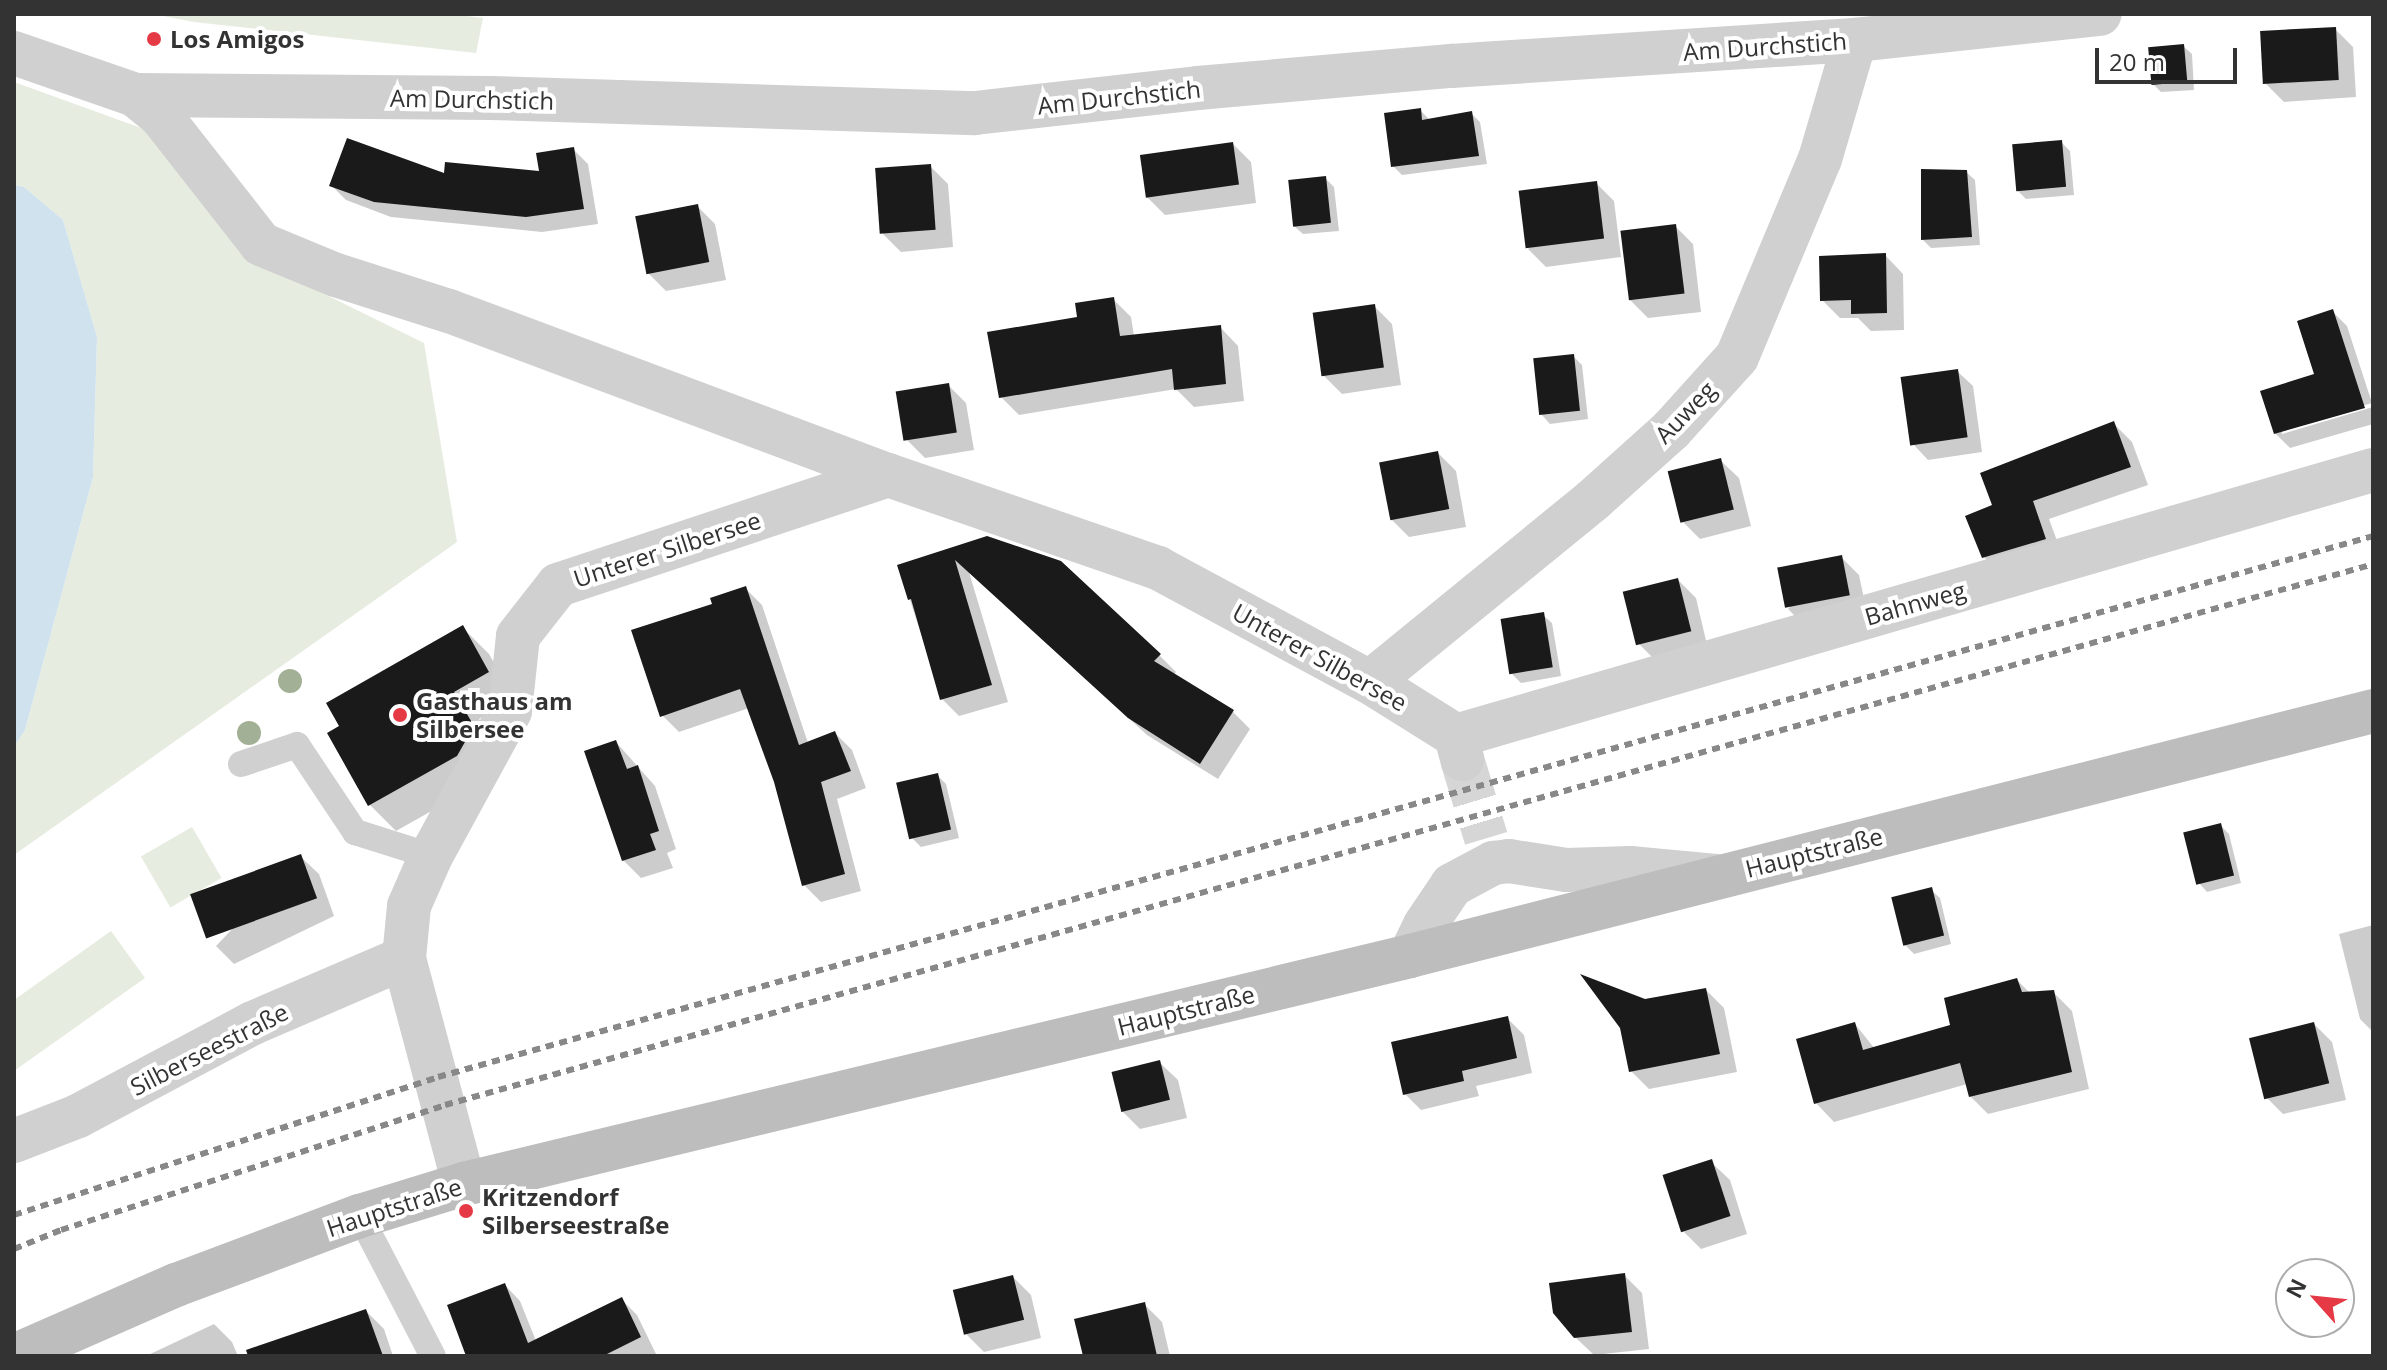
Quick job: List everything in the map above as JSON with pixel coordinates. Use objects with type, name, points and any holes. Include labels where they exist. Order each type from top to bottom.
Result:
[{"type":"main road","name":"Hauptstraße","points":[[14,1356],[176,1285],[360,1216],[464,1184],[1410,956],[2373,711]]},
{"type":"street","name":"Am Durchstich","points":[[135,95],[491,98],[975,113],[1198,88],[1451,66],[1855,40],[2100,14]]},
{"type":"street","name":"Auweg","points":[[1370,682],[1593,500],[1671,430],[1737,357],[1820,159],[1855,40]]},
{"type":"street","points":[[14,53],[135,95]]},
{"type":"street","name":"Unterer Silbersee","points":[[135,95],[160,115],[261,244],[336,275],[449,311],[888,475],[1158,568],[1370,682],[1459,748]]},
{"type":"street","name":"Bahnweg","points":[[1459,748],[2373,470]]},
{"type":"street","name":"Unterer Silbersee","points":[[464,1184],[404,958],[409,906],[431,856],[510,711],[518,636],[558,585],[888,475]]},
{"type":"street","points":[[1410,956],[1425,925],[1452,885],[1489,851],[1509,861],[1566,870],[1630,868],[1718,876]]},
{"type":"street","name":"Silberseestraße","points":[[14,1141],[78,1116],[253,1023],[404,958]]},
{"type":"lane","points":[[241,764],[297,745],[355,832],[431,856]]},
{"type":"lane","points":[[360,1216],[433,1356]]},
{"type":"shaded area","points":[[153,14],[451,14],[483,18],[476,53],[194,22]]},
{"type":"shaded area","points":[[14,82],[144,129],[247,256],[424,343],[457,542],[14,855],[14,747],[25,730],[93,477],[97,337],[63,220],[24,187],[14,185]]},
{"type":"shaded area","points":[[192,827],[222,878],[170,908],[141,856]]},
{"type":"shaded area","points":[[111,931],[145,978],[14,1071],[14,1000]]},
{"type":"water","points":[[14,185],[24,187],[63,220],[97,337],[93,477],[25,730],[14,747]]},
{"type":"building","points":[[2336,27],[2339,80],[2263,84],[2260,31]]},
{"type":"building","points":[[2184,44],[2187,82],[2151,85],[2148,47]]},
{"type":"building","points":[[1421,108],[1422,120],[1472,111],[1479,156],[1391,167],[1384,113]]},
{"type":"building","points":[[347,138],[444,173],[445,162],[539,171],[536,153],[574,147],[584,209],[526,217],[374,202],[329,186]]},
{"type":"building","points":[[2062,140],[2066,187],[2016,191],[2012,144]]},
{"type":"building","points":[[1233,142],[1239,185],[1146,198],[1140,155]]},
{"type":"building","points":[[931,164],[936,230],[880,234],[875,168]]},
{"type":"building","points":[[1921,169],[1967,170],[1972,237],[1921,240]]},
{"type":"building","points":[[1326,176],[1331,223],[1293,227],[1288,180]]},
{"type":"building","points":[[1597,181],[1604,239],[1526,248],[1519,191]]},
{"type":"building","points":[[698,204],[709,262],[646,274],[635,216]]},
{"type":"building","points":[[1676,224],[1685,293],[1629,300],[1620,231]]},
{"type":"building","points":[[1886,253],[1887,313],[1851,314],[1851,300],[1820,301],[1819,256]]},
{"type":"building","points":[[1114,297],[1120,336],[1221,325],[1226,384],[1174,390],[1172,369],[999,398],[987,332],[1077,317],[1075,303]]},
{"type":"building","points":[[1375,304],[1384,367],[1322,376],[1313,313]]},
{"type":"building","points":[[2333,309],[2365,408],[2274,434],[2260,391],[2314,374],[2297,321]]},
{"type":"building","points":[[1574,354],[1580,411],[1539,415],[1533,358]]},
{"type":"building","points":[[1958,369],[1968,437],[1910,445],[1901,377]]},
{"type":"building","points":[[949,383],[957,432],[903,441],[896,391]]},
{"type":"building","points":[[2114,421],[2131,467],[2033,501],[2046,539],[1982,558],[1965,516],[1992,505],[1980,473]]},
{"type":"building","points":[[1438,451],[1449,509],[1390,520],[1379,462]]},
{"type":"building","points":[[1721,458],[1734,509],[1680,523],[1668,471]]},
{"type":"building","points":[[987,536],[1061,561],[1161,654],[1154,661],[1234,710],[1200,764],[1128,718],[955,560],[992,685],[940,700],[911,599],[908,600],[897,565]]},
{"type":"building","points":[[1842,555],[1850,595],[1785,608],[1777,568]]},
{"type":"building","points":[[1678,578],[1691,631],[1636,645],[1623,592]]},
{"type":"building","points":[[746,586],[799,745],[835,731],[851,771],[821,782],[845,874],[802,886],[774,782],[740,689],[660,717],[631,630],[712,604],[710,598]]},
{"type":"building","points":[[1544,612],[1553,667],[1509,674],[1501,619]]},
{"type":"building","name":"Gasthaus am Silbersee","points":[[463,625],[489,672],[454,692],[474,726],[457,756],[368,806],[327,733],[339,726],[326,703]]},
{"type":"building","points":[[616,740],[627,769],[638,765],[659,831],[650,834],[656,850],[622,861],[584,751]]},
{"type":"building","points":[[938,773],[951,830],[909,839],[896,783]]},
{"type":"building","points":[[2221,823],[2234,875],[2196,885],[2183,832]]},
{"type":"building","points":[[301,854],[317,898],[206,939],[190,894]]},
{"type":"building","points":[[1932,887],[1944,936],[1903,946],[1891,897]]},
{"type":"building","points":[[1580,974],[1645,999],[1706,988],[1720,1054],[1629,1072],[1620,1028]]},
{"type":"building","points":[[2017,978],[2022,992],[2054,990],[2072,1072],[1969,1097],[1960,1063],[1814,1104],[1796,1039],[1855,1022],[1863,1050],[1950,1025],[1944,998]]},
{"type":"building","points":[[1508,1016],[1517,1058],[1462,1071],[1464,1081],[1403,1095],[1391,1042]]},
{"type":"building","points":[[2314,1022],[2329,1083],[2264,1099],[2249,1038]]},
{"type":"building","points":[[1160,1060],[1170,1100],[1121,1112],[1111,1072]]},
{"type":"building","points":[[1712,1159],[1731,1216],[1681,1232],[1663,1175]]},
{"type":"building","points":[[1625,1273],[1632,1332],[1574,1338],[1553,1313],[1549,1283]]},
{"type":"building","points":[[1013,1275],[1024,1320],[964,1335],[953,1290]]},
{"type":"building","points":[[505,1283],[528,1343],[622,1297],[641,1337],[603,1356],[466,1356],[447,1305]]},
{"type":"building","points":[[1145,1302],[1157,1356],[1083,1356],[1074,1319]]},
{"type":"building","points":[[366,1309],[383,1356],[248,1356],[246,1350]]},
{"type":"tunnel","points":[[1462,759],[1486,838]]},
{"type":"railway","points":[[14,1215],[438,1077],[2373,536]]},
{"type":"railway","points":[[14,1249],[61,1230],[445,1105],[2373,564]]},
{"type":"place","name":"Los Amigos","points":[[154,39]]},
{"type":"place","name":"Gasthaus am Silbersee","points":[[400,715]]},
{"type":"place","name":"Kritzendorf Silberseestraße","points":[[466,1211]]}]
